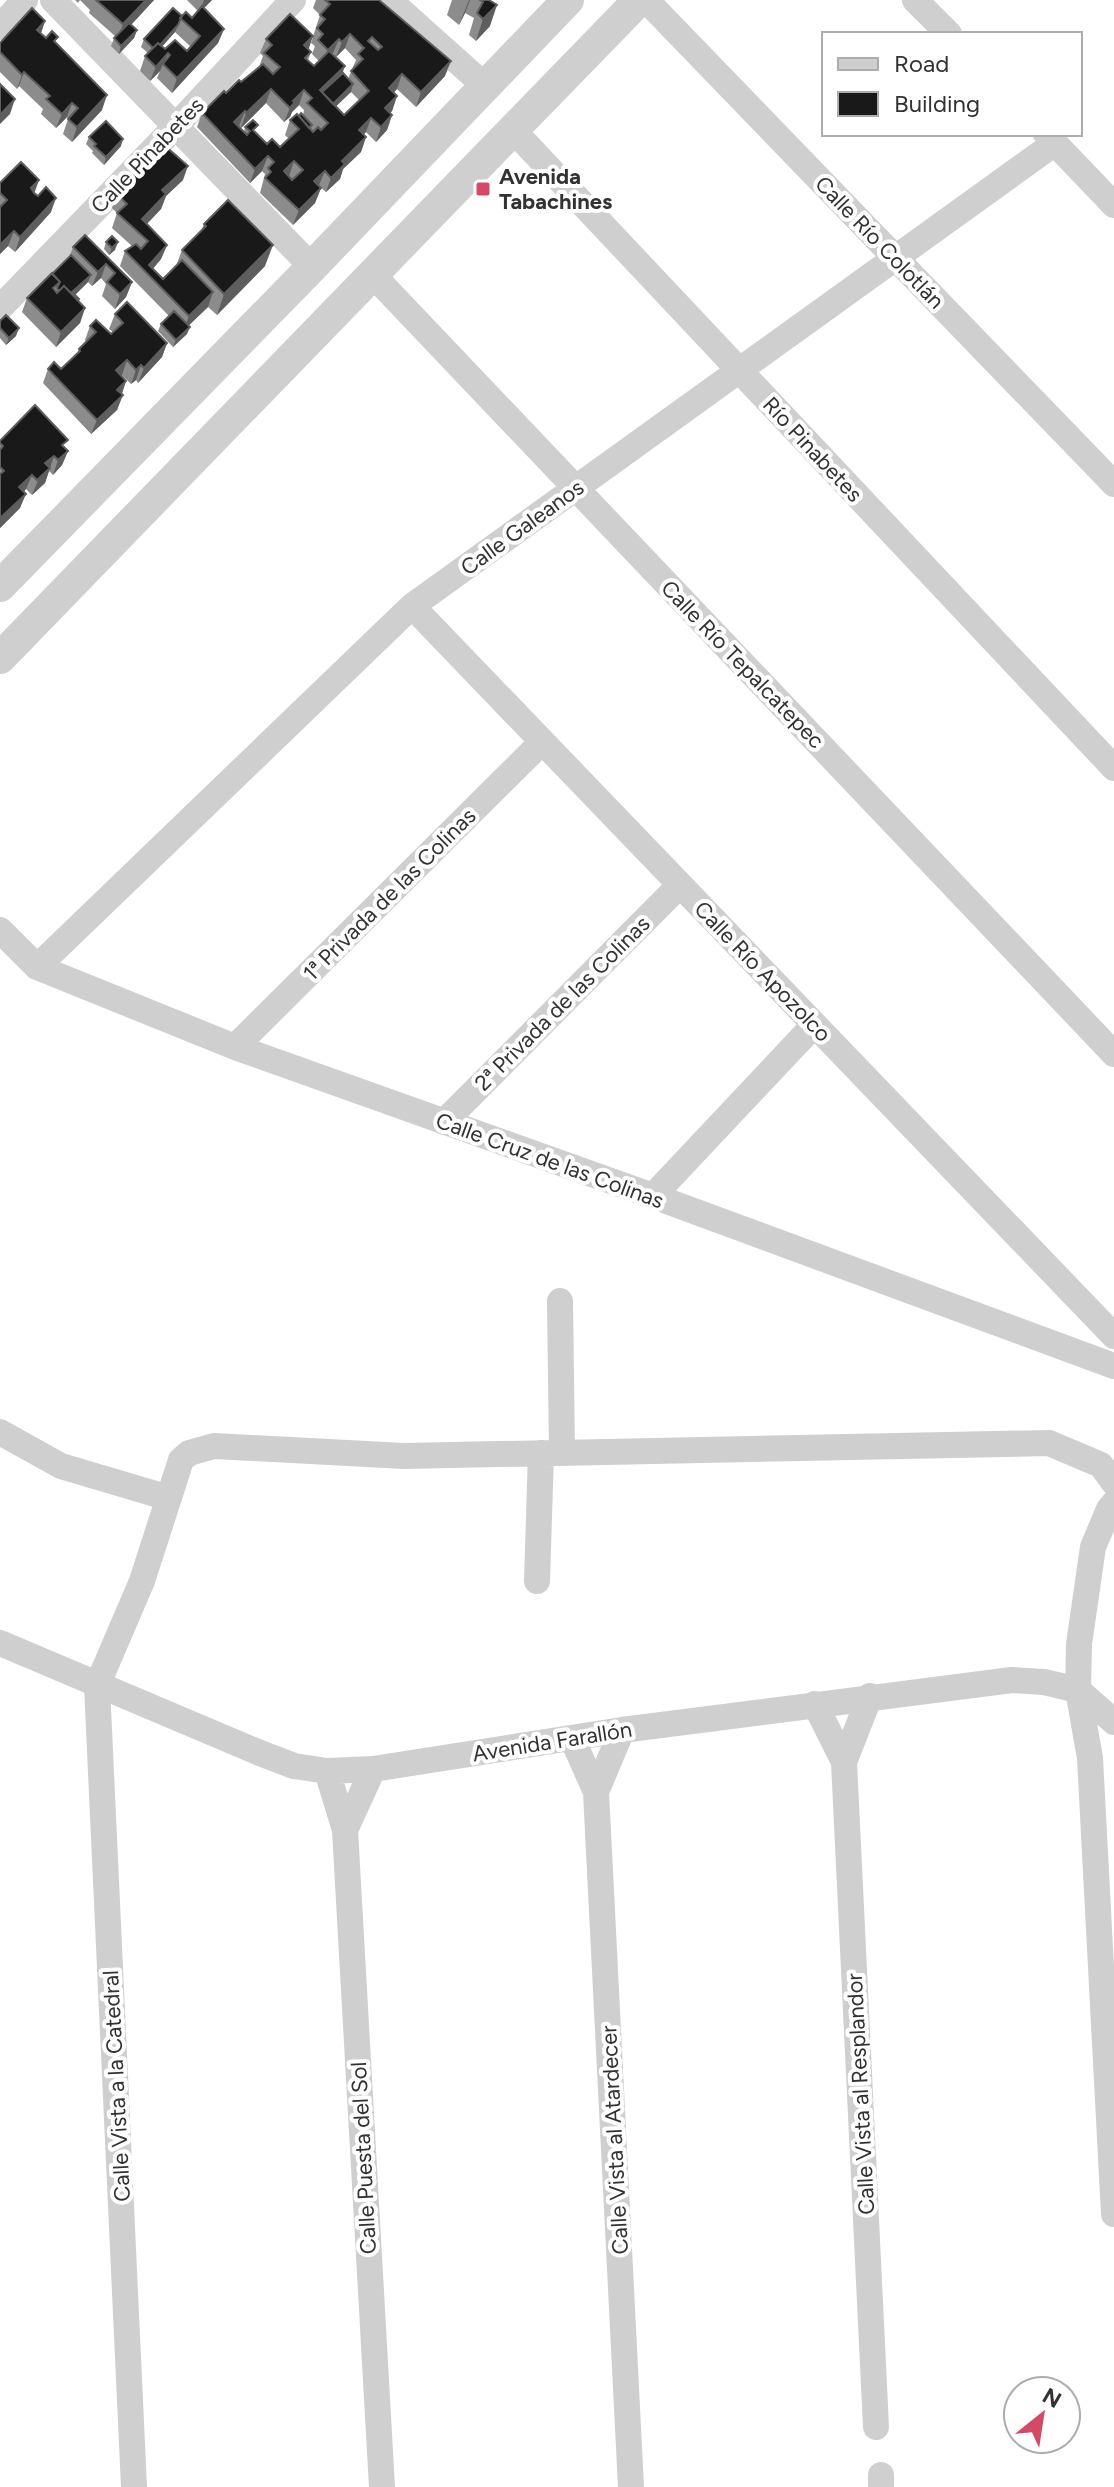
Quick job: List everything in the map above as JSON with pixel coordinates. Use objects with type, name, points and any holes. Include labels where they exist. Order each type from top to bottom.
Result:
[{"type":"street","points":[[0,27],[25,0]]},
{"type":"street","points":[[53,0],[312,267]]},
{"type":"street","name":"Calle Pinabetes","points":[[0,308],[293,0]]},
{"type":"street","points":[[389,0],[485,86]]},
{"type":"street","points":[[4,575],[312,267],[568,0]]},
{"type":"street","points":[[0,658],[639,0]]},
{"type":"street","name":"Calle Río Colotlán","points":[[646,0],[1114,484]]},
{"type":"street","points":[[915,0],[947,32]]},
{"type":"street","name":"Río Pinabetes","points":[[513,130],[1114,768]]},
{"type":"street","points":[[1050,138],[1114,205]]},
{"type":"street","name":"Calle Galeanos","points":[[37,967],[412,606],[895,258],[1050,138]]},
{"type":"street","name":"Calle Río Tepalcatepec","points":[[372,274],[1114,1054]]},
{"type":"street","name":"Calle Río Apozolco","points":[[412,606],[1114,1336]]},
{"type":"street","name":"1ª Privada de las Colinas","points":[[235,1047],[542,742]]},
{"type":"street","name":"2ª Privada de las Colinas","points":[[444,1122],[680,885]]},
{"type":"street","name":"Calle Cruz de las Colinas","points":[[0,930],[37,967],[235,1047],[653,1196],[1114,1366]]},
{"type":"street","points":[[653,1196],[814,1025]]},
{"type":"street","points":[[537,1581],[552,1453],[560,1301]]},
{"type":"street","points":[[0,1432],[61,1466],[169,1498]]},
{"type":"street","points":[[97,1686],[142,1581],[181,1460],[189,1453],[214,1446],[404,1456],[1049,1443],[1101,1465],[1114,1483]]},
{"type":"street","points":[[1114,1503],[1093,1547],[1079,1644],[1078,1690],[1090,1758],[1114,2214]]},
{"type":"street","name":"Avenida Farallón","points":[[0,1643],[260,1753],[294,1766],[327,1771],[373,1769],[622,1730],[1012,1680],[1044,1682],[1078,1690],[1114,1722]]},
{"type":"street","name":"Calle Vista a la Catedral","points":[[97,1686],[134,2487]]},
{"type":"street","name":"Calle Vista al Resplandor","points":[[844,1762],[870,1696]]},
{"type":"street","name":"Calle Vista al Resplandor","points":[[815,1704],[844,1762],[876,2427]]},
{"type":"street","name":"Calle Vista al Atardecer","points":[[596,1792],[622,1730]]},
{"type":"street","name":"Calle Vista al Atardecer","points":[[572,1738],[596,1792],[631,2487]]},
{"type":"street","name":"Calle Puesta del Sol","points":[[345,1830],[373,1769]]},
{"type":"street","name":"Calle Puesta del Sol","points":[[327,1771],[345,1830],[382,2487]]},
{"type":"building","points":[[96,0],[146,0],[123,24]]},
{"type":"building","points":[[325,0],[379,0],[451,61],[421,92],[402,74],[389,88],[397,96],[385,108],[392,115],[381,127],[371,118],[359,130],[366,137],[342,161],[345,164],[331,178],[325,171],[314,181],[321,188],[299,210],[265,178],[274,162],[268,156],[255,169],[202,113],[224,91],[226,93],[263,64],[273,74],[280,67],[264,53],[272,45],[266,39],[290,14],[313,36],[304,45],[311,52],[305,58],[314,66],[329,51],[345,66],[320,90],[344,115],[369,91],[351,71],[363,59],[358,54],[364,48],[350,34],[342,42],[339,39],[328,50],[318,40],[323,34],[317,28],[325,19],[320,15],[330,4]],"holes":[[[372,37],[382,47],[378,50],[368,41]],[[271,89],[290,108],[304,90],[312,98],[307,103],[328,123],[321,130],[318,127],[313,132],[297,114],[290,120],[299,129],[280,147],[272,139],[267,144],[253,130],[258,125],[253,120],[245,127],[250,131],[247,135],[234,122]],[[294,161],[303,170],[292,180],[284,171]]]},
{"type":"building","points":[[480,0],[489,0],[497,5],[483,19],[477,13],[483,2]]},
{"type":"building","points":[[202,6],[224,29],[177,78],[163,64],[170,55],[168,53],[156,67],[145,56],[158,43],[165,49],[175,40],[187,51],[200,36],[180,18],[186,12],[192,18]]},
{"type":"building","points":[[32,8],[45,21],[37,30],[46,38],[52,31],[58,37],[54,41],[107,95],[77,127],[68,119],[78,108],[72,103],[62,114],[46,99],[50,96],[24,72],[22,75],[0,52],[0,43]]},
{"type":"building","points":[[173,8],[182,16],[178,25],[160,45],[158,43],[153,48],[144,39]]},
{"type":"building","points":[[129,23],[137,30],[121,46],[114,38]]},
{"type":"building","points":[[343,73],[353,84],[333,104],[322,92]]},
{"type":"building","points":[[0,84],[15,99],[0,115]]},
{"type":"building","points":[[301,113],[312,125],[309,128],[299,116]]},
{"type":"building","points":[[106,121],[123,139],[106,157],[89,137]]},
{"type":"building","points":[[163,144],[188,166],[162,190],[166,194],[142,219],[167,245],[149,265],[163,279],[182,260],[213,292],[189,316],[125,251],[136,244],[141,249],[148,241],[117,213],[127,204],[117,194]]},
{"type":"building","points":[[21,162],[39,180],[31,188],[34,193],[38,196],[46,187],[56,198],[20,237],[14,231],[0,245],[0,207],[7,200],[0,193],[0,183]]},
{"type":"building","points":[[228,200],[273,245],[224,294],[182,250]]},
{"type":"building","points":[[85,235],[132,282],[120,294],[107,282],[115,273],[106,264],[98,272],[73,247]]},
{"type":"building","points":[[112,236],[118,242],[112,248],[106,242]]},
{"type":"building","points":[[71,255],[91,275],[72,292],[78,300],[64,286],[59,291],[60,282],[52,274]]},
{"type":"building","points":[[52,273],[60,282],[53,288],[57,293],[64,286],[85,308],[61,332],[27,298]]},
{"type":"building","points":[[127,302],[167,343],[144,368],[141,365],[136,370],[127,360],[116,370],[126,381],[117,390],[123,395],[97,420],[48,369],[54,362],[61,369],[80,351],[96,332],[90,326],[96,320],[111,334],[123,323],[115,314]]},
{"type":"building","points":[[174,311],[190,327],[176,340],[161,324]]},
{"type":"building","points":[[6,315],[19,328],[9,338],[0,328],[0,321]]},
{"type":"building","points":[[35,405],[68,440],[62,445],[68,451],[58,460],[54,456],[45,463],[50,468],[37,480],[32,475],[19,487],[26,494],[0,518],[0,474],[4,471],[0,467],[0,450],[3,446],[0,441]]},
{"type":"place","name":"Avenida Tabachines","points":[[483,189]]}]
